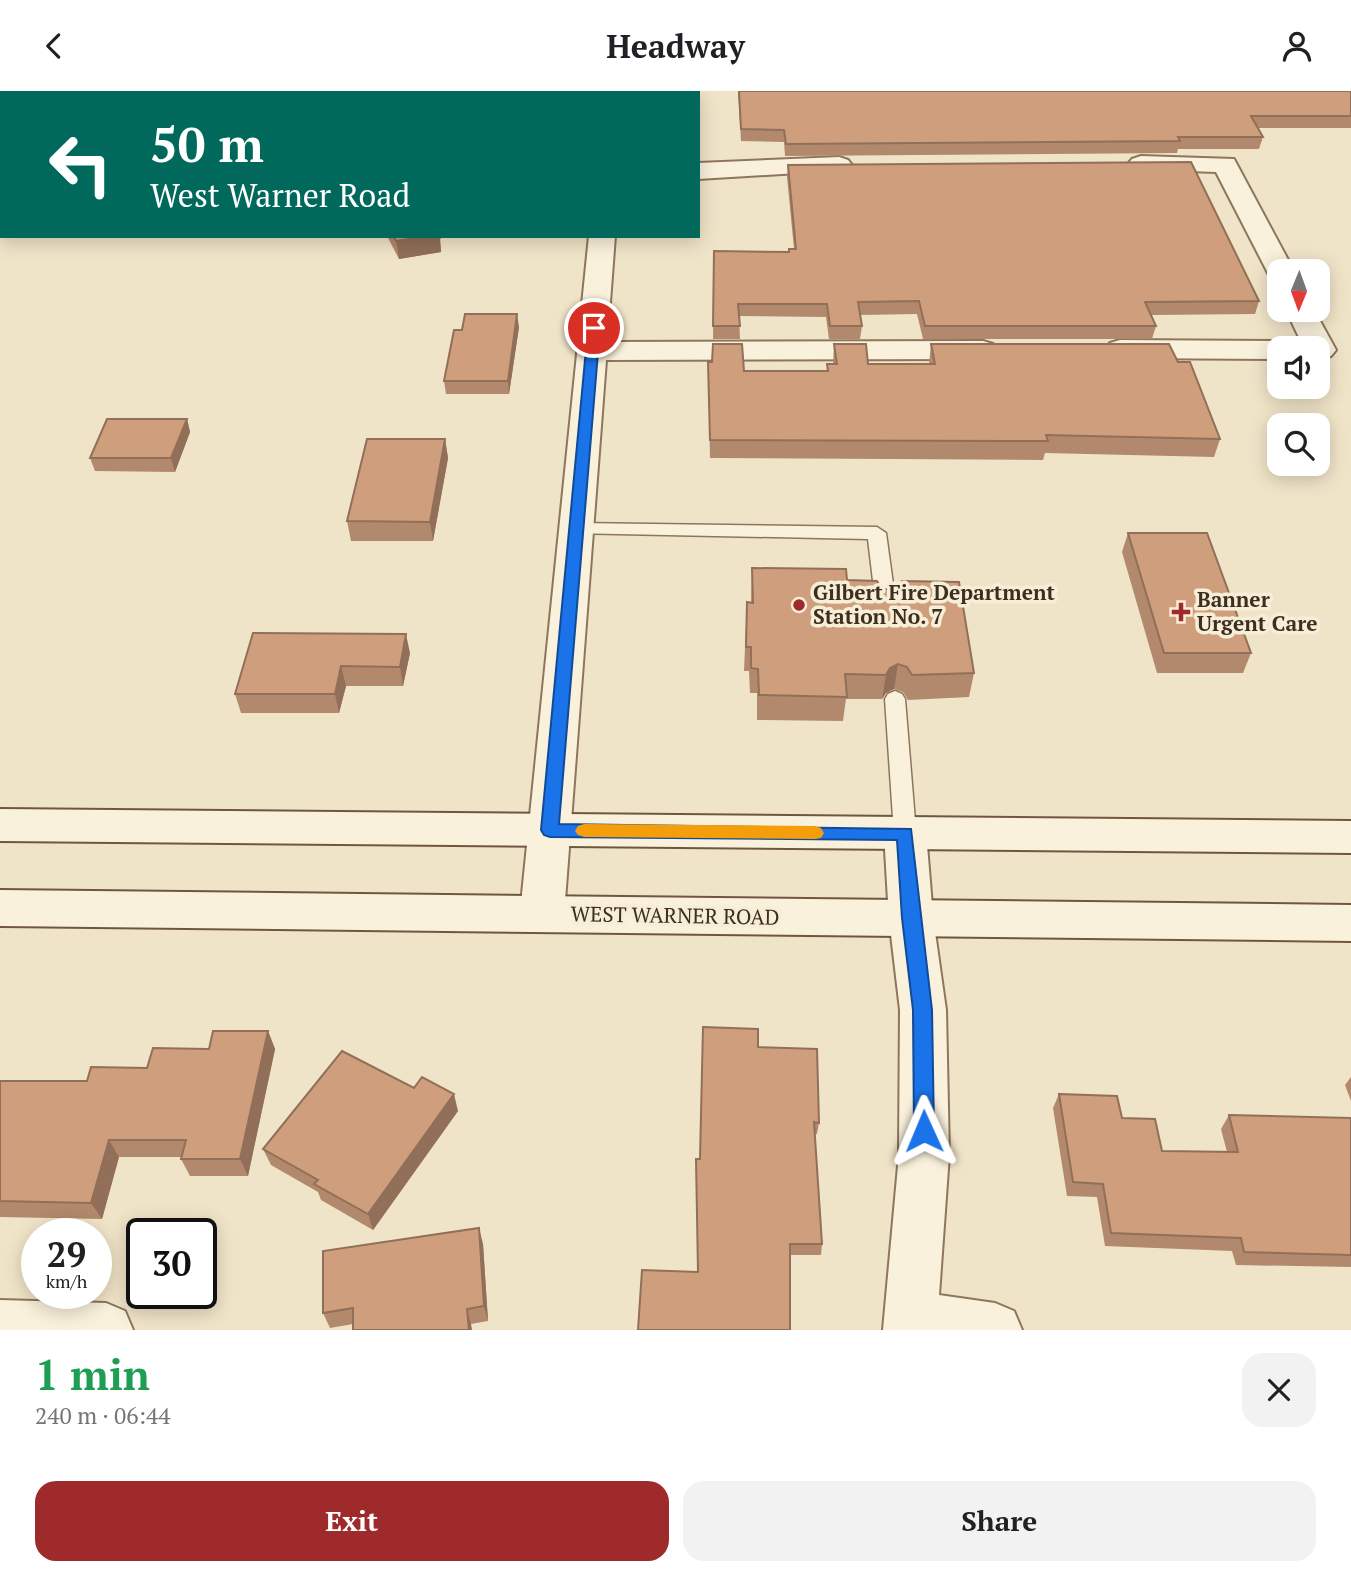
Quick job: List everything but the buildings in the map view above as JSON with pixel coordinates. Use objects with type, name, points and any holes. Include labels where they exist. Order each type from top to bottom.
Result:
[{"type":"street","points":[[700,157],[798,165]]},
{"type":"street","points":[[1119,164],[1225,164],[1274,259]]},
{"type":"street","points":[[700,171],[737,171],[798,165],[865,165]]},
{"type":"street","points":[[542,914],[602,238]]},
{"type":"street","points":[[1087,349],[1267,350]]},
{"type":"street","points":[[592,351],[1006,350]]},
{"type":"street","points":[[0,825],[1351,837]]},
{"type":"street","points":[[905,834],[911,918],[923,1010],[924,1155],[910,1324],[995,1330]]},
{"type":"street","name":"WEST WARNER ROAD","points":[[0,908],[1351,923]]},
{"type":"street","points":[[0,1327],[106,1330]]},
{"type":"lane","points":[[576,529],[877,533],[886,605]]},
{"type":"lane","points":[[895,699],[905,834]]},
{"type":"slow traffic","points":[[584,831],[815,833]]},
{"type":"place","name":"Gilbert Fire Department Station No. 7","points":[[799,605]]},
{"type":"place","name":"Banner Urgent Care","points":[[1181,612]]},
{"type":"route","points":[[594,328],[550,830],[905,834],[911,918],[923,1010],[924,1131]]}]
